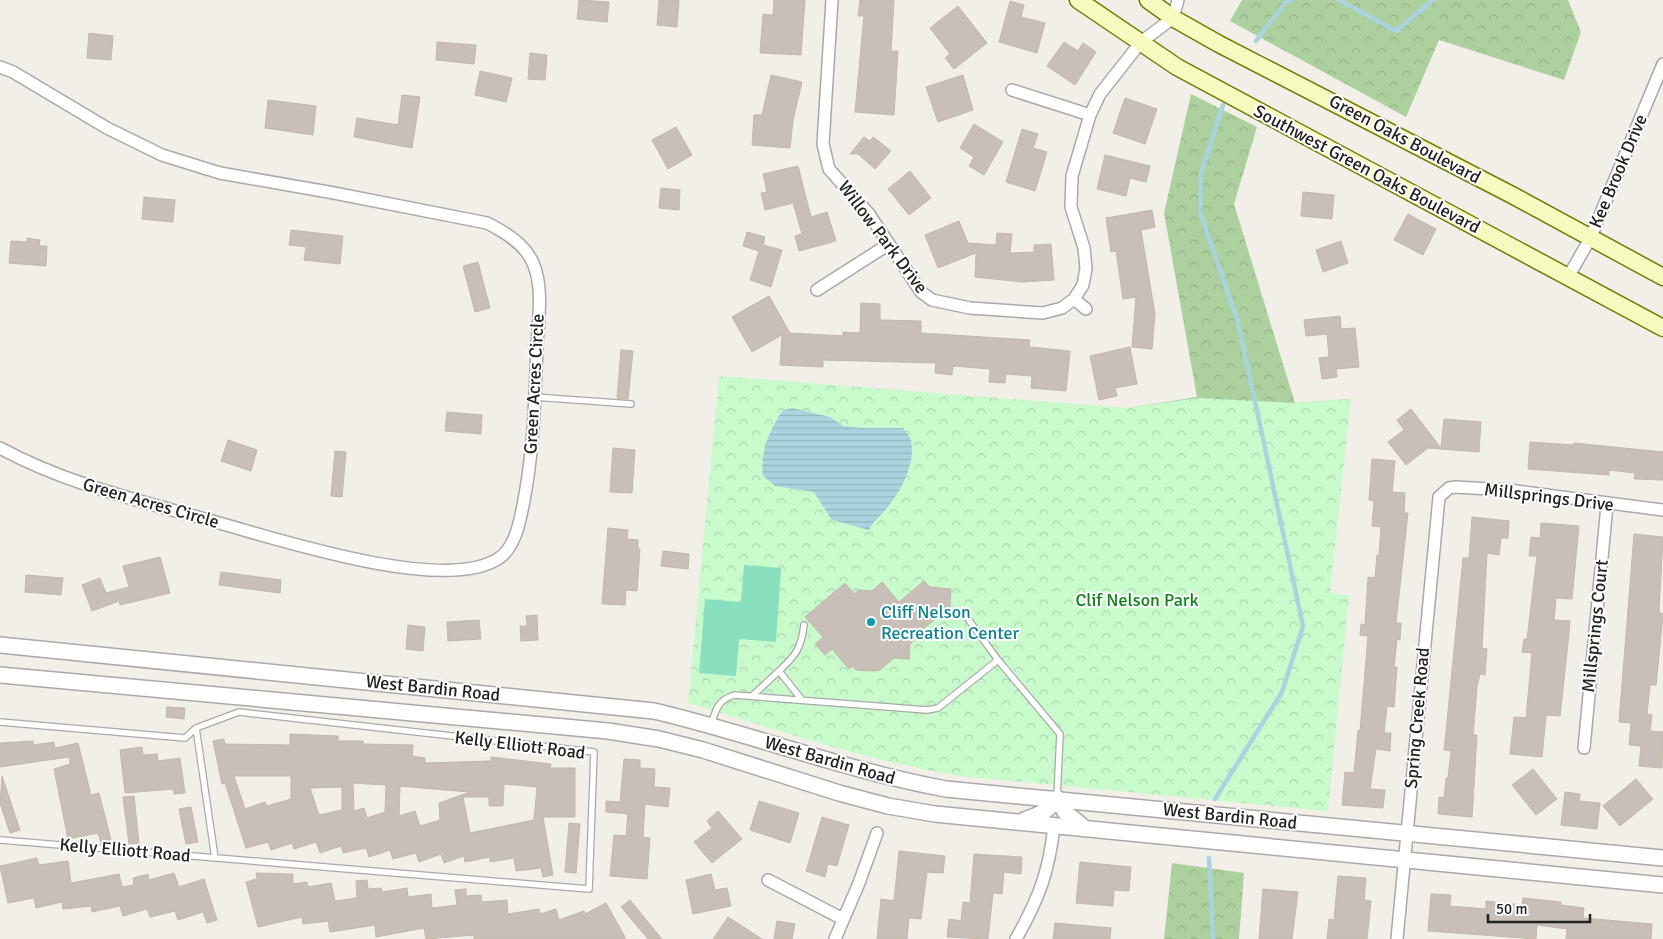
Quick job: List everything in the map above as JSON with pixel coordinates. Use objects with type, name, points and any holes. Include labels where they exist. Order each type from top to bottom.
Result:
[{"type":"main road","name":"Southwest Green Oaks Boulevard","points":[[1078,0],[1177,67],[1663,328]]},
{"type":"main road","name":"Green Oaks Boulevard","points":[[1148,0],[1173,18],[1219,44],[1277,75],[1338,104],[1663,277]]},
{"type":"street","name":"Willow Park Drive","points":[[832,0],[822,144],[829,169],[869,214],[921,292],[932,300],[970,308],[1043,313],[1062,308],[1074,299]]},
{"type":"street","points":[[1086,309],[1074,299],[1083,285],[1086,268],[1084,248],[1071,207],[1072,176],[1090,115],[1100,94],[1141,42],[1173,18],[1178,0]]},
{"type":"street","name":"Kee Brook Drive","points":[[1568,277],[1590,239],[1663,64]]},
{"type":"street","name":"Green Acres Circle","points":[[0,67],[13,72],[107,128],[162,156],[220,173],[469,218],[505,232],[521,245],[533,262],[538,282],[534,443],[521,516],[514,536],[503,556],[490,563],[470,568],[429,569],[342,557],[84,485],[0,448]]},
{"type":"street","points":[[1012,90],[1090,115]]},
{"type":"street","points":[[817,290],[889,244]]},
{"type":"street","name":"Millsprings Drive","points":[[1438,497],[1449,488],[1455,487],[1509,490],[1607,505],[1663,510]]},
{"type":"street","name":"Spring Creek Road","points":[[1397,939],[1438,497]]},
{"type":"street","name":"Millsprings Court","points":[[1584,748],[1607,505]]},
{"type":"street","name":"West Bardin Road","points":[[0,645],[584,702],[654,711],[711,725],[893,779],[946,789],[1057,798],[1663,858]]},
{"type":"street","name":"West Bardin Road","points":[[0,674],[608,731],[659,739],[704,750],[888,806],[935,814],[1663,885]]},
{"type":"street","points":[[704,750],[711,725]]},
{"type":"street","points":[[1018,822],[1041,815],[1052,806],[1057,798],[1065,812],[1085,828]]},
{"type":"street","points":[[1016,939],[1035,905],[1044,883],[1051,854],[1054,826]]},
{"type":"street","points":[[835,939],[859,883],[877,833]]},
{"type":"street","points":[[768,880],[843,919]]},
{"type":"lane","points":[[535,397],[631,404]]},
{"type":"lane","points":[[963,612],[998,660],[1060,734],[1057,798]]},
{"type":"lane","points":[[752,696],[795,656],[800,647],[804,626]]},
{"type":"lane","points":[[711,725],[717,706],[724,698],[734,695],[927,710],[938,708],[998,660]]},
{"type":"lane","points":[[779,670],[802,700]]},
{"type":"lane","name":"Kelly Elliott Road","points":[[0,722],[185,738],[196,728],[238,712],[594,752],[589,889],[0,840]]},
{"type":"lane","points":[[196,728],[215,858]]},
{"type":"green space","points":[[1242,0],[1568,0],[1581,32],[1564,80],[1439,40],[1406,117],[1230,21]]},
{"type":"green space","points":[[1191,94],[1257,127],[1234,204],[1295,403],[1351,399],[1350,403],[1128,408],[1197,397],[1164,213]]},
{"type":"green space","name":"Clif Nelson Park","points":[[719,376],[1128,408],[1197,398],[1295,403],[1351,399],[1330,593],[1349,595],[1328,811],[961,776],[926,770],[857,753],[688,703]]},
{"type":"green space","points":[[744,565],[781,568],[776,642],[739,639],[736,676],[699,673],[705,599],[741,602]]},
{"type":"green space","points":[[1172,863],[1244,873],[1239,939],[1164,939]]},
{"type":"water","points":[[792,408],[830,417],[843,426],[903,428],[909,436],[912,450],[906,478],[884,512],[872,524],[869,530],[832,520],[814,492],[775,486],[763,476],[764,450],[769,434],[782,411]]},
{"type":"building","points":[[579,0],[609,2],[607,22],[577,19]]},
{"type":"building","points":[[659,0],[679,0],[677,27],[657,25]]},
{"type":"building","points":[[774,0],[805,0],[801,55],[760,53],[763,14],[773,15]]},
{"type":"building","points":[[860,0],[894,0],[891,51],[898,51],[894,115],[855,112],[864,16],[858,16]]},
{"type":"building","points":[[1010,1],[1024,5],[1021,17],[1045,23],[1037,53],[999,42]]},
{"type":"building","points":[[958,6],[987,43],[954,69],[945,58],[950,54],[930,28]]},
{"type":"building","points":[[89,33],[113,36],[111,60],[87,58]]},
{"type":"building","points":[[437,42],[476,45],[474,64],[436,60]]},
{"type":"building","points":[[1064,42],[1078,51],[1083,43],[1096,52],[1075,85],[1047,66]]},
{"type":"building","points":[[530,53],[547,55],[545,80],[528,79]]},
{"type":"building","points":[[480,71],[512,78],[506,102],[475,95]]},
{"type":"building","points":[[771,75],[802,82],[793,120],[790,148],[752,145],[754,115],[762,115]]},
{"type":"building","points":[[963,75],[973,110],[938,122],[926,87]]},
{"type":"building","points":[[402,95],[420,97],[412,148],[354,137],[357,118],[398,125]]},
{"type":"building","points":[[1125,98],[1157,109],[1145,144],[1113,133]]},
{"type":"building","points":[[268,100],[316,106],[313,135],[265,128]]},
{"type":"building","points":[[974,124],[1003,142],[984,175],[969,166],[974,157],[960,148]]},
{"type":"building","points":[[676,127],[692,155],[668,169],[652,140]]},
{"type":"building","points":[[1022,129],[1038,134],[1033,148],[1047,152],[1035,191],[1006,182]]},
{"type":"building","points":[[864,137],[870,141],[873,137],[891,151],[875,169],[858,154],[850,154]]},
{"type":"building","points":[[1105,155],[1150,166],[1146,182],[1130,178],[1126,196],[1097,189]]},
{"type":"building","points":[[798,166],[811,217],[827,212],[836,241],[799,251],[795,236],[802,234],[793,203],[765,210],[761,193],[767,192],[763,174]]},
{"type":"building","points":[[910,171],[931,198],[909,215],[888,189]]},
{"type":"building","points":[[661,188],[680,190],[679,210],[659,208]]},
{"type":"building","points":[[1303,192],[1334,195],[1332,219],[1301,216]]},
{"type":"building","points":[[144,197],[175,200],[173,222],[142,219]]},
{"type":"building","points":[[1152,210],[1155,227],[1141,230],[1155,314],[1152,349],[1132,347],[1136,297],[1123,299],[1116,251],[1111,252],[1106,218]]},
{"type":"building","points":[[1408,214],[1436,229],[1423,255],[1394,240]]},
{"type":"building","points":[[959,221],[968,243],[996,245],[997,233],[1012,234],[1010,253],[1034,252],[1034,245],[1051,244],[1054,280],[1022,282],[975,277],[976,253],[938,268],[925,235]]},
{"type":"building","points":[[291,230],[343,236],[340,264],[304,260],[306,247],[289,245]]},
{"type":"building","points":[[747,232],[765,237],[763,245],[782,250],[771,287],[750,280],[759,251],[743,246]]},
{"type":"building","points":[[27,238],[40,240],[39,246],[47,246],[46,266],[9,263],[11,241],[27,242]]},
{"type":"building","points":[[1341,241],[1348,263],[1323,272],[1316,250]]},
{"type":"building","points":[[478,262],[490,308],[475,312],[463,266]]},
{"type":"building","points":[[769,296],[790,333],[843,336],[843,332],[860,333],[861,303],[880,304],[880,320],[921,321],[921,333],[1030,340],[1029,347],[1070,351],[1066,391],[1031,388],[1032,376],[1006,374],[1005,383],[989,382],[990,369],[953,366],[952,375],[935,373],[936,363],[823,360],[823,367],[780,365],[782,335],[752,352],[732,317]]},
{"type":"building","points":[[1340,316],[1341,329],[1355,328],[1359,367],[1336,369],[1337,377],[1322,379],[1319,358],[1329,357],[1327,334],[1306,336],[1304,320]]},
{"type":"building","points":[[1130,347],[1137,384],[1115,388],[1117,396],[1099,400],[1090,356]]},
{"type":"building","points":[[621,350],[633,351],[628,399],[617,398]]},
{"type":"building","points":[[1411,409],[1441,448],[1444,419],[1481,422],[1479,452],[1428,448],[1406,465],[1388,442],[1404,430],[1397,420]]},
{"type":"building","points":[[447,412],[482,415],[481,434],[445,431]]},
{"type":"building","points":[[228,440],[257,450],[251,471],[221,461]]},
{"type":"building","points":[[1530,442],[1574,445],[1574,443],[1663,452],[1663,480],[1634,479],[1635,473],[1609,470],[1609,475],[1528,469]]},
{"type":"building","points":[[613,448],[635,450],[632,493],[610,492]]},
{"type":"building","points":[[335,451],[346,452],[342,497],[331,496]]},
{"type":"building","points":[[1372,459],[1395,461],[1392,492],[1405,493],[1404,513],[1408,513],[1396,623],[1401,623],[1400,640],[1397,639],[1394,667],[1397,667],[1394,707],[1387,706],[1384,733],[1391,733],[1390,751],[1376,749],[1370,789],[1385,790],[1383,808],[1342,805],[1345,772],[1354,773],[1358,730],[1360,731],[1368,636],[1360,635],[1361,624],[1365,625],[1368,577],[1375,578],[1377,555],[1379,556],[1381,527],[1372,526],[1374,501],[1369,500]]},
{"type":"building","points":[[1472,517],[1509,521],[1508,538],[1501,538],[1499,555],[1487,553],[1482,648],[1487,649],[1485,675],[1480,674],[1477,687],[1473,735],[1477,735],[1472,817],[1438,814],[1439,797],[1444,798],[1446,778],[1448,778],[1451,751],[1444,750],[1463,558],[1469,558]]},
{"type":"building","points":[[1541,523],[1579,526],[1572,599],[1556,598],[1554,620],[1570,621],[1560,716],[1546,715],[1542,757],[1510,754],[1514,717],[1526,718],[1532,653],[1522,652],[1524,639],[1527,639],[1537,556],[1529,556],[1531,537],[1540,538]]},
{"type":"building","points":[[608,528],[628,530],[627,539],[638,540],[638,549],[640,549],[637,591],[626,590],[625,605],[602,604]]},
{"type":"building","points":[[1634,534],[1663,537],[1659,612],[1663,614],[1656,685],[1650,685],[1647,714],[1652,715],[1650,731],[1663,732],[1662,768],[1639,766],[1641,746],[1629,745],[1631,723],[1619,722]]},
{"type":"building","points":[[663,551],[689,554],[688,569],[661,566]]},
{"type":"building","points":[[160,557],[170,593],[120,605],[119,601],[92,611],[82,585],[100,578],[106,593],[129,587],[123,566]]},
{"type":"building","points":[[221,572],[281,580],[280,593],[219,585]]},
{"type":"building","points":[[26,575],[63,578],[61,595],[25,592]]},
{"type":"building","name":"Cliff Nelson Recreation Center","points":[[924,581],[930,587],[951,589],[950,608],[924,628],[924,632],[910,644],[909,659],[894,658],[880,670],[856,670],[853,666],[849,669],[832,649],[825,655],[815,644],[823,637],[805,617],[845,583],[854,594],[859,590],[872,591],[882,582],[899,602]]},
{"type":"building","points":[[537,615],[538,640],[521,641],[520,626],[527,626],[526,616]]},
{"type":"building","points":[[479,620],[481,639],[448,641],[447,622]]},
{"type":"building","points":[[408,625],[425,627],[423,651],[406,649]]},
{"type":"building","points":[[167,707],[185,708],[184,719],[166,717]]},
{"type":"building","points":[[290,734],[338,736],[338,741],[363,741],[363,744],[413,745],[412,756],[425,758],[425,763],[491,761],[491,757],[551,764],[550,768],[575,768],[575,817],[543,817],[553,875],[543,877],[541,868],[516,871],[514,858],[490,862],[490,857],[465,862],[464,856],[444,863],[441,854],[419,862],[416,853],[393,859],[390,850],[369,857],[366,848],[343,853],[341,846],[320,853],[316,842],[294,849],[292,843],[271,850],[268,842],[246,848],[225,783],[222,784],[213,741],[224,739],[225,744],[290,745]],"holes":[[[234,776],[291,776],[291,799],[267,806],[265,802],[245,809]],[[353,783],[386,785],[385,812],[367,818],[364,808],[354,811]],[[504,784],[537,787],[534,820],[470,833],[463,797],[489,797],[489,806],[503,806]],[[400,786],[470,792],[439,803],[440,820],[420,826],[415,811],[399,816]],[[342,787],[342,810],[319,815],[310,788]]]},
{"type":"building","points":[[33,741],[33,745],[54,742],[55,748],[78,743],[91,795],[99,793],[111,840],[101,843],[98,833],[68,839],[54,769],[70,764],[69,757],[0,767],[0,743]]},
{"type":"building","points":[[142,747],[143,755],[157,754],[158,761],[180,758],[185,793],[174,794],[173,789],[125,793],[120,750]]},
{"type":"building","points":[[624,759],[640,760],[640,768],[655,769],[654,787],[670,788],[668,807],[645,804],[643,837],[650,838],[647,879],[610,876],[614,835],[626,836],[628,814],[606,812],[606,801],[620,802]]},
{"type":"building","points":[[1533,769],[1557,799],[1536,815],[1512,785]]},
{"type":"building","points":[[2,776],[20,830],[10,833],[0,803]]},
{"type":"building","points":[[1636,779],[1653,799],[1620,826],[1603,806]]},
{"type":"building","points":[[1565,792],[1580,794],[1579,801],[1600,803],[1597,829],[1561,825]]},
{"type":"building","points":[[134,796],[139,843],[129,844],[123,797]]},
{"type":"building","points":[[759,801],[799,813],[790,843],[750,830]]},
{"type":"building","points":[[191,807],[198,842],[186,844],[179,809]]},
{"type":"building","points":[[718,811],[742,839],[712,863],[694,842],[712,828],[707,821]]},
{"type":"building","points":[[822,817],[849,825],[837,866],[828,864],[825,877],[806,871]]},
{"type":"building","points":[[569,823],[580,824],[576,873],[565,872]]},
{"type":"building","points":[[899,851],[945,856],[943,873],[927,872],[921,919],[909,918],[907,939],[877,939],[881,899],[894,901]]},
{"type":"building","points":[[974,854],[1022,857],[1021,874],[1004,872],[1002,894],[993,893],[988,939],[947,937],[949,919],[961,921],[963,902],[970,903]]},
{"type":"building","points":[[37,858],[39,865],[68,861],[71,883],[119,874],[122,887],[134,885],[133,878],[148,874],[149,880],[174,873],[179,887],[204,879],[217,920],[207,923],[203,912],[178,920],[175,911],[150,917],[147,909],[123,916],[120,906],[92,912],[91,906],[63,909],[62,902],[36,908],[34,898],[8,903],[0,866]]},
{"type":"building","points":[[1080,862],[1131,867],[1129,891],[1114,890],[1113,906],[1076,903]]},
{"type":"building","points":[[256,873],[293,874],[293,884],[307,882],[308,887],[331,883],[335,901],[357,898],[356,881],[367,880],[368,889],[381,888],[382,892],[407,888],[408,897],[431,894],[432,908],[457,905],[455,890],[466,889],[466,896],[481,895],[482,902],[507,900],[508,914],[539,909],[540,914],[556,909],[559,920],[584,911],[585,914],[606,903],[626,939],[474,939],[474,935],[426,939],[424,928],[376,937],[375,925],[330,932],[328,921],[303,924],[302,917],[258,927],[246,882],[257,879]]},
{"type":"building","points":[[711,874],[715,890],[727,888],[731,906],[693,914],[686,880]]},
{"type":"building","points":[[1338,876],[1366,878],[1364,900],[1371,901],[1367,939],[1327,939],[1329,919],[1334,920]]},
{"type":"building","points":[[1263,889],[1298,892],[1292,939],[1259,939]]},
{"type":"building","points":[[1431,894],[1451,895],[1450,906],[1486,909],[1486,901],[1522,905],[1523,898],[1561,902],[1561,905],[1584,908],[1583,918],[1652,924],[1651,939],[1566,939],[1567,929],[1537,925],[1536,939],[1428,931]]},
{"type":"building","points":[[630,900],[662,939],[648,939],[621,907]]},
{"type":"building","points":[[728,917],[762,939],[713,939]]},
{"type":"building","points":[[777,921],[795,924],[792,939],[774,939]]},
{"type":"building","points":[[1055,923],[1111,928],[1110,939],[1053,939]]},
{"type":"waterway","points":[[1256,41],[1286,2],[1292,0]]},
{"type":"waterway","points":[[1339,0],[1396,31],[1433,0]]},
{"type":"waterway","points":[[1215,799],[1282,692],[1303,626],[1238,322],[1200,212],[1201,173],[1223,105]]},
{"type":"waterway","points":[[1209,858],[1213,939]]},
{"type":"place","name":"Cliff Nelson Recreation Center","points":[[871,622]]}]
